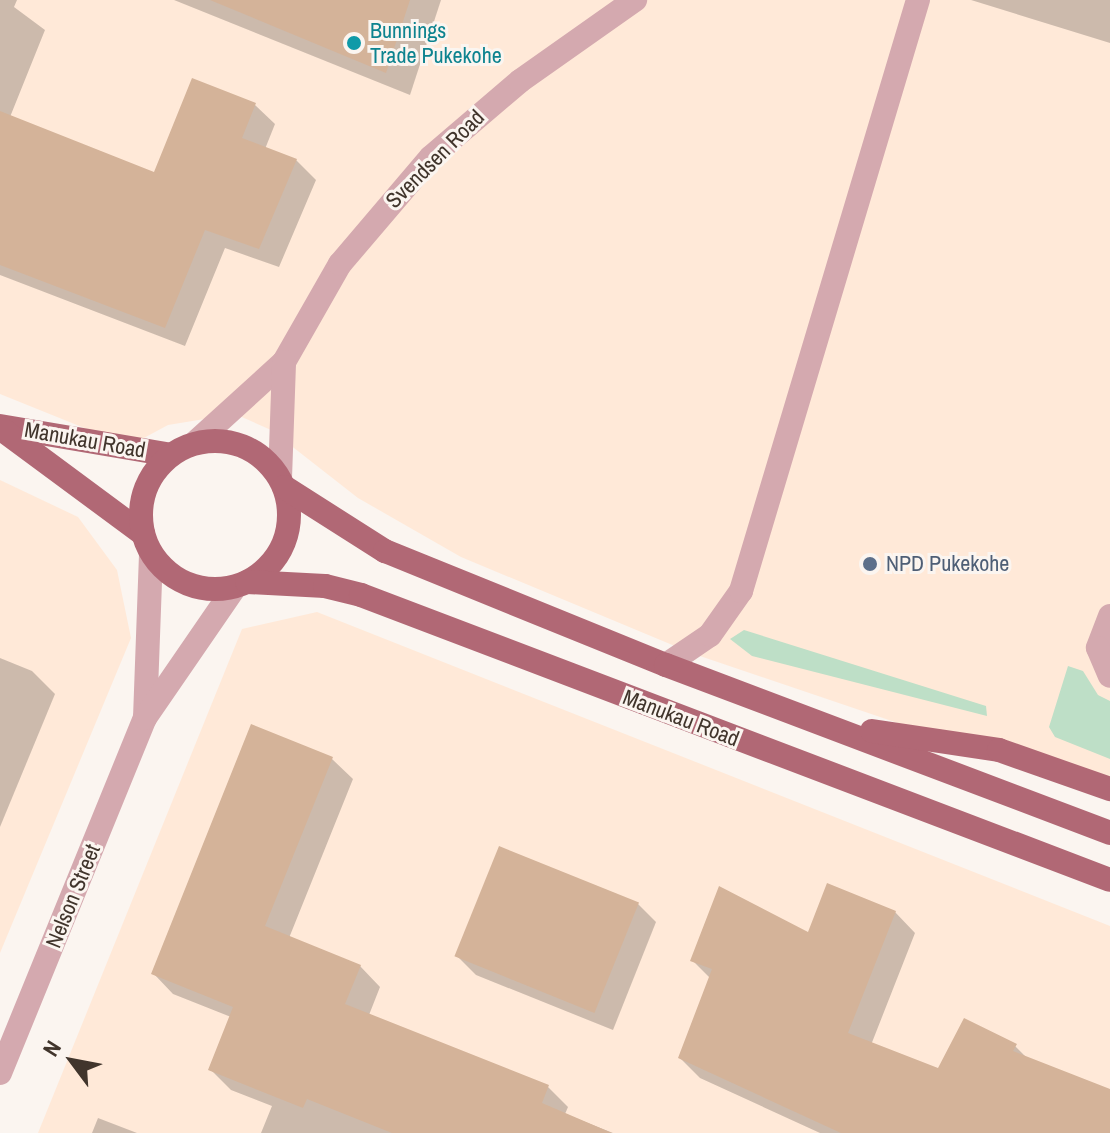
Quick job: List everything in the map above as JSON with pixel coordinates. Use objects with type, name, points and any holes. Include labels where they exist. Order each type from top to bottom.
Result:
[{"type":"main road","name":"Manukau Road","points":[[0,427],[171,455]]},
{"type":"main road","name":"Manukau Road","points":[[0,427],[147,544]]},
{"type":"main road","points":[[196,442],[244,446],[265,459],[282,483],[288,531],[280,552],[241,584],[197,587],[163,569],[147,544],[144,490],[171,455],[196,442]]},
{"type":"main road","name":"Manukau Road","points":[[282,483],[385,551],[666,665],[1110,833]]},
{"type":"main road","name":"Manukau Road","points":[[241,584],[325,586],[361,595],[1110,880]]},
{"type":"main road","points":[[826,724],[999,750],[1110,789]]},
{"type":"street","name":"Svendsen Road","points":[[284,362],[315,301],[403,186],[489,105],[635,0]]},
{"type":"street","points":[[666,665],[710,635],[741,591],[918,0]]},
{"type":"street","points":[[196,442],[284,362]]},
{"type":"street","points":[[282,483],[284,362]]},
{"type":"street","name":"Nelson Street","points":[[145,718],[147,544]]},
{"type":"street","name":"Nelson Street","points":[[0,1073],[145,718],[241,584]]},
{"type":"street","points":[[1110,616],[1098,648],[1110,676]]},
{"type":"shaded area","points":[[0,0],[1110,0],[1110,795],[694,654],[461,557],[358,498],[271,430],[235,414],[168,425],[129,446],[0,394]]},
{"type":"shaded area","points":[[0,480],[78,517],[117,570],[131,638],[0,953]]},
{"type":"shaded area","points":[[317,612],[1110,926],[1110,1133],[38,1133],[242,629]]},
{"type":"green space","points":[[744,630],[986,706],[987,716],[752,656],[730,639]]},
{"type":"green space","points":[[1068,666],[1083,671],[1098,695],[1110,701],[1110,759],[1055,737],[1049,727]]},
{"type":"building","name":"Bunnings Trade Pukekohe","points":[[210,0],[410,0],[386,73]]},
{"type":"building","points":[[192,78],[256,103],[242,138],[297,159],[259,249],[205,230],[165,328],[0,265],[0,111],[154,172]]},
{"type":"building","points":[[251,724],[333,757],[265,926],[361,965],[345,1004],[549,1085],[542,1103],[612,1133],[392,1133],[307,1099],[303,1108],[208,1070],[233,1007],[151,974]]},
{"type":"building","points":[[499,846],[639,903],[594,1013],[454,956]]},
{"type":"building","points":[[827,883],[896,911],[848,1033],[938,1068],[964,1018],[1017,1044],[1013,1051],[1110,1089],[1110,1133],[841,1133],[678,1058],[712,969],[690,961],[719,886],[808,932]]},
{"type":"place","name":"Bunnings Trade Pukekohe","points":[[354,43]]},
{"type":"place","name":"NPD Pukekohe","points":[[870,564]]}]
